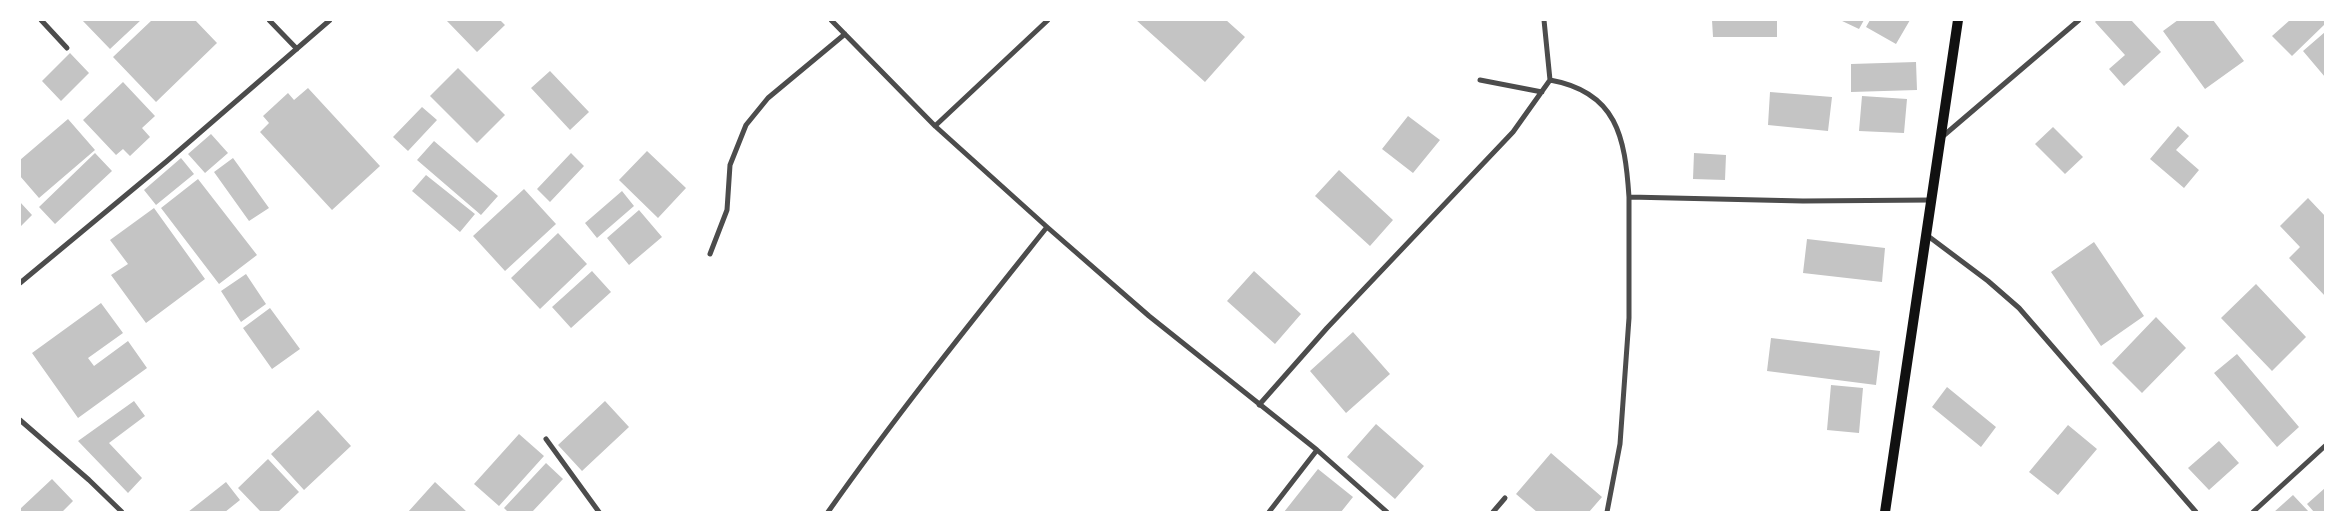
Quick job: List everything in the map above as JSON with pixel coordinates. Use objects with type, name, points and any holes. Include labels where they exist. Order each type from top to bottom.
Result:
[{"type":"main road","points":[[1885,512],[1928,236],[1940,138],[1958,20]]},
{"type":"street","points":[[41,20],[68,48]]},
{"type":"street","points":[[269,20],[297,49]]},
{"type":"street","points":[[20,283],[330,20]]},
{"type":"street","points":[[831,20],[936,126],[1047,227],[1150,316],[1317,450],[1387,512]]},
{"type":"street","points":[[936,126],[1048,20]]},
{"type":"street","points":[[1259,405],[1327,328],[1513,132],[1550,80],[1544,20]]},
{"type":"street","points":[[1940,138],[2079,20]]},
{"type":"street","points":[[710,254],[727,210],[730,165],[746,125],[768,98],[845,34]]},
{"type":"street","points":[[1480,80],[1542,92]]},
{"type":"street","points":[[1550,80],[1570,84],[1586,91],[1599,101],[1614,121],[1624,143],[1629,197],[1628,318],[1620,444],[1607,512]]},
{"type":"street","points":[[1629,197],[1803,201],[1932,200]]},
{"type":"street","points":[[828,512],[918,389],[1047,227]]},
{"type":"street","points":[[1928,236],[1988,281],[2018,308],[2196,512]]},
{"type":"street","points":[[20,420],[89,480],[122,512]]},
{"type":"street","points":[[546,439],[599,512]]},
{"type":"street","points":[[2254,512],[2325,446]]},
{"type":"street","points":[[1269,512],[1317,450]]},
{"type":"street","points":[[1493,512],[1505,498]]},
{"type":"building","points":[[82,20],[141,20],[110,49]]},
{"type":"building","points":[[152,20],[195,20],[217,43],[156,102],[113,57]]},
{"type":"building","points":[[446,20],[500,20],[505,25],[477,52]]},
{"type":"building","points":[[1136,20],[1226,20],[1245,37],[1205,82]]},
{"type":"building","points":[[1712,20],[1777,20],[1777,37],[1713,37]]},
{"type":"building","points":[[1840,20],[1864,20],[1859,29]]},
{"type":"building","points":[[1870,20],[1910,20],[1896,44],[1866,27]]},
{"type":"building","points":[[2097,20],[2131,20],[2161,52],[2124,86],[2109,69],[2125,55],[2095,22]]},
{"type":"building","points":[[2178,20],[2213,20],[2244,61],[2205,89],[2163,31]]},
{"type":"building","points":[[2290,20],[2325,20],[2325,24],[2292,56],[2272,36]]},
{"type":"building","points":[[2325,32],[2325,77],[2303,51]]},
{"type":"building","points":[[70,53],[89,73],[61,101],[42,81]]},
{"type":"building","points":[[1916,62],[1917,90],[1851,92],[1851,64]]},
{"type":"building","points":[[458,68],[505,115],[477,143],[430,96]]},
{"type":"building","points":[[550,71],[589,112],[570,130],[531,88]]},
{"type":"building","points":[[123,82],[155,116],[142,128],[150,137],[130,156],[123,149],[116,155],[83,120]]},
{"type":"building","points":[[308,88],[380,166],[332,210],[260,132],[269,123],[263,116],[288,93],[294,100]]},
{"type":"building","points":[[1770,92],[1832,97],[1828,131],[1768,125]]},
{"type":"building","points":[[1862,96],[1907,99],[1904,133],[1859,131]]},
{"type":"building","points":[[422,107],[437,120],[408,151],[393,137]]},
{"type":"building","points":[[1408,116],[1440,140],[1413,173],[1382,149]]},
{"type":"building","points":[[68,119],[95,150],[39,198],[20,176],[20,160]]},
{"type":"building","points":[[2178,126],[2189,136],[2176,150],[2199,170],[2184,188],[2150,159]]},
{"type":"building","points":[[2053,127],[2083,157],[2065,174],[2035,144]]},
{"type":"building","points":[[211,134],[228,153],[205,173],[188,154]]},
{"type":"building","points":[[434,141],[498,196],[481,215],[417,160]]},
{"type":"building","points":[[647,151],[686,188],[658,218],[619,180]]},
{"type":"building","points":[[95,153],[112,171],[55,224],[39,207]]},
{"type":"building","points":[[571,153],[584,166],[550,202],[537,189]]},
{"type":"building","points":[[1694,153],[1726,155],[1725,180],[1693,179]]},
{"type":"building","points":[[181,158],[194,174],[156,205],[144,190]]},
{"type":"building","points":[[233,158],[269,208],[249,221],[214,172]]},
{"type":"building","points":[[1339,170],[1393,220],[1370,246],[1315,196]]},
{"type":"building","points":[[426,175],[475,214],[460,232],[412,191]]},
{"type":"building","points":[[198,179],[257,255],[219,284],[161,208]]},
{"type":"building","points":[[524,189],[556,224],[505,271],[473,236]]},
{"type":"building","points":[[622,191],[634,206],[597,238],[585,223]]},
{"type":"building","points":[[2308,198],[2325,216],[2325,296],[2289,258],[2300,247],[2280,226]]},
{"type":"building","points":[[20,202],[32,215],[20,227]]},
{"type":"building","points":[[154,208],[205,279],[146,323],[111,275],[128,264],[110,240]]},
{"type":"building","points":[[639,210],[662,237],[629,265],[607,238]]},
{"type":"building","points":[[558,233],[587,264],[540,309],[511,278]]},
{"type":"building","points":[[1807,239],[1885,248],[1882,282],[1803,273]]},
{"type":"building","points":[[2094,242],[2144,316],[2101,346],[2051,272]]},
{"type":"building","points":[[592,271],[611,292],[571,328],[552,307]]},
{"type":"building","points":[[1254,271],[1301,314],[1275,344],[1227,301]]},
{"type":"building","points":[[246,274],[266,304],[241,322],[221,291]]},
{"type":"building","points":[[2256,284],[2306,337],[2272,371],[2221,318]]},
{"type":"building","points":[[101,303],[123,333],[88,358],[94,366],[128,341],[147,368],[78,418],[32,353]]},
{"type":"building","points":[[270,308],[300,349],[272,369],[243,328]]},
{"type":"building","points":[[2156,317],[2186,348],[2142,393],[2112,363]]},
{"type":"building","points":[[1353,332],[1390,374],[1346,413],[1310,371]]},
{"type":"building","points":[[1771,338],[1880,351],[1876,385],[1767,371]]},
{"type":"building","points":[[2237,354],[2299,427],[2277,447],[2214,373]]},
{"type":"building","points":[[1831,385],[1863,388],[1859,433],[1827,430]]},
{"type":"building","points":[[1947,387],[1996,427],[1981,447],[1932,407]]},
{"type":"building","points":[[134,401],[145,416],[109,443],[142,478],[128,493],[78,441]]},
{"type":"building","points":[[605,401],[629,427],[582,471],[558,445]]},
{"type":"building","points":[[318,410],[351,446],[304,490],[271,454]]},
{"type":"building","points":[[1376,424],[1424,466],[1395,499],[1347,457]]},
{"type":"building","points":[[2068,425],[2097,449],[2058,495],[2029,472]]},
{"type":"building","points":[[519,434],[544,456],[499,506],[474,484]]},
{"type":"building","points":[[2219,441],[2239,463],[2209,490],[2188,468]]},
{"type":"building","points":[[1551,453],[1602,497],[1589,512],[1537,512],[1516,494]]},
{"type":"building","points":[[268,459],[299,492],[278,512],[261,512],[238,488]]},
{"type":"building","points":[[546,463],[563,479],[532,512],[508,512],[504,508]]},
{"type":"building","points":[[1318,469],[1353,497],[1341,512],[1284,512]]},
{"type":"building","points":[[52,479],[73,501],[62,512],[20,512],[20,509]]},
{"type":"building","points":[[226,482],[240,500],[225,512],[188,512]]},
{"type":"building","points":[[435,482],[467,512],[408,512]]},
{"type":"building","points":[[2325,488],[2325,512],[2314,512],[2307,504]]},
{"type":"building","points":[[2293,495],[2309,512],[2274,512]]}]
